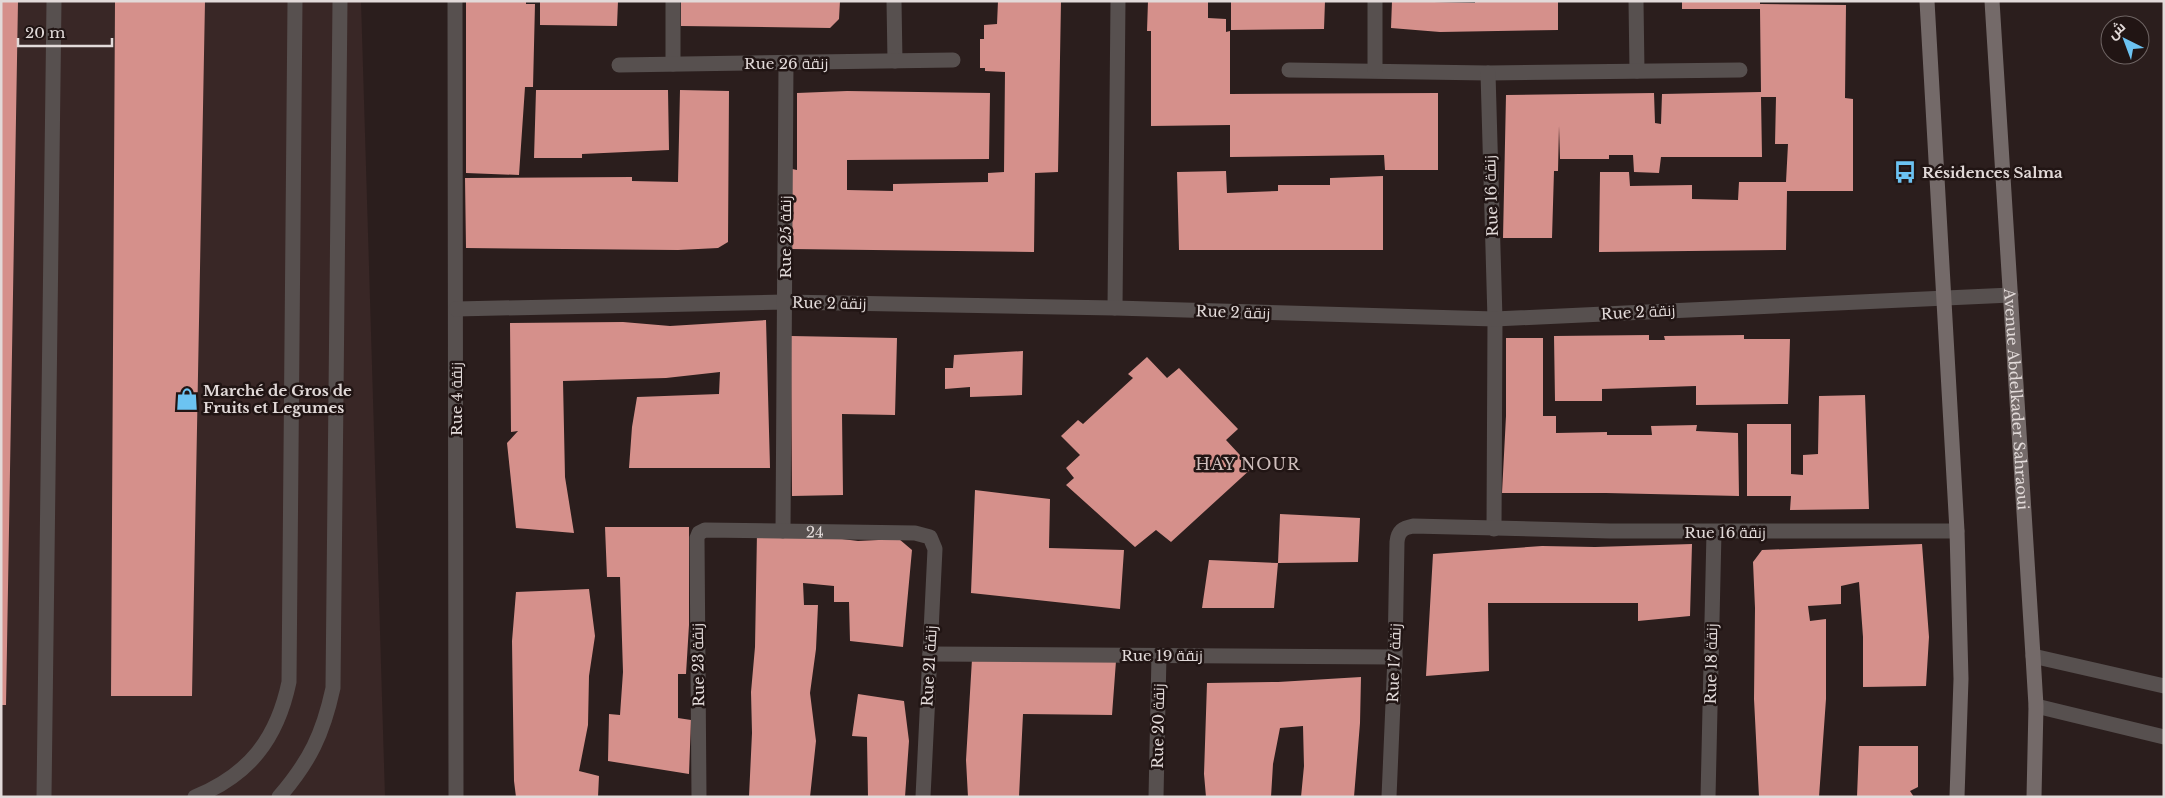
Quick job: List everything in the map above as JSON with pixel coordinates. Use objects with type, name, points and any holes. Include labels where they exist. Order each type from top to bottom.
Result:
[{"type":"main road","points":[[1928,1],[1957,531],[1961,679],[1957,797]]},
{"type":"main road","name":"Avenue Abdelkader Sahraoui","points":[[1992,1],[2036,706],[2034,797]]},
{"type":"street","points":[[44,797],[54,1]]},
{"type":"street","points":[[195,797],[213,790],[232,778],[248,764],[263,746],[276,727],[284,705],[289,682],[295,1]]},
{"type":"street","points":[[279,797],[299,773],[315,746],[327,718],[333,688],[340,1]]},
{"type":"street","name":"Rue 4 زنقة","points":[[455,1],[456,797]]},
{"type":"street","points":[[673,1],[673,64]]},
{"type":"street","points":[[894,1],[895,61]]},
{"type":"street","points":[[1115,308],[1118,1]]},
{"type":"street","points":[[1375,1],[1375,70]]},
{"type":"street","points":[[1636,1],[1637,71]]},
{"type":"street","name":"Rue 26 زنقة","points":[[619,65],[953,60]]},
{"type":"street","name":"Rue 25 زنقة","points":[[783,531],[786,63]]},
{"type":"street","points":[[1289,70],[1488,73],[1740,70]]},
{"type":"street","name":"Rue 16 زنقة","points":[[1488,73],[1495,319],[1494,529]]},
{"type":"street","name":"Rue 2 زنقة","points":[[456,310],[784,302],[1115,308],[1495,319],[2011,295]]},
{"type":"street","name":"Rue 16 زنقة","points":[[1401,531],[1413,526],[1714,532],[1957,531]]},
{"type":"street","name":"24","points":[[699,533],[705,530],[783,531],[915,533],[930,536]]},
{"type":"street","name":"Rue 17 زنقة","points":[[1389,797],[1395,656],[1397,542],[1401,531]]},
{"type":"street","name":"Rue 18 زنقة","points":[[1708,797],[1714,532]]},
{"type":"street","name":"Rue 23 زنقة","points":[[699,533],[697,548],[699,797]]},
{"type":"street","name":"Rue 21 زنقة","points":[[923,797],[935,549],[930,536]]},
{"type":"street","name":"Rue 19 زنقة","points":[[930,654],[1395,656]]},
{"type":"street","name":"Rue 20 زنقة","points":[[1156,797],[1159,655]]},
{"type":"street","points":[[2033,656],[2164,686]]},
{"type":"street","points":[[2036,706],[2164,737]]},
{"type":"shaded area","name":"Marché de Gros de Fruits et Legumes","points":[[1,1],[361,1],[385,797],[1,797]]},
{"type":"building","points":[[1,1],[18,1],[6,705],[1,705]]},
{"type":"building","points":[[115,1],[205,1],[192,696],[111,696]]},
{"type":"building","points":[[466,1],[526,1],[526,4],[535,4],[533,87],[525,87],[519,175],[466,173]]},
{"type":"building","points":[[540,1],[618,1],[617,26],[540,25]]},
{"type":"building","points":[[681,1],[840,1],[839,19],[830,28],[681,26]]},
{"type":"building","points":[[998,1],[1061,1],[1058,172],[1035,173],[1034,252],[790,249],[792,169],[797,170],[797,93],[847,91],[990,93],[989,159],[847,160],[847,190],[893,191],[893,184],[988,182],[988,173],[1004,172],[1005,72],[985,71],[985,68],[980,68],[980,39],[984,39],[984,25],[997,24]]},
{"type":"building","points":[[1148,1],[1208,1],[1208,18],[1226,19],[1226,32],[1230,31],[1230,94],[1438,93],[1438,170],[1385,170],[1384,155],[1230,157],[1230,125],[1151,126],[1151,31],[1147,31]]},
{"type":"building","points":[[1231,1],[1325,1],[1324,29],[1231,30]]},
{"type":"building","points":[[1392,1],[1475,3],[1475,1],[1558,1],[1558,30],[1440,32],[1391,28]]},
{"type":"building","points":[[1682,1],[1760,1],[1760,4],[1846,5],[1845,98],[1853,99],[1853,191],[1787,191],[1786,250],[1599,252],[1600,172],[1629,172],[1630,186],[1692,185],[1692,199],[1738,200],[1739,182],[1786,182],[1788,144],[1775,144],[1776,97],[1761,97],[1762,157],[1661,157],[1659,173],[1634,172],[1633,155],[1609,155],[1609,159],[1560,159],[1559,126],[1558,171],[1554,171],[1552,238],[1503,238],[1506,95],[1654,93],[1655,123],[1661,124],[1662,94],[1761,92],[1760,9],[1682,9]]},
{"type":"building","points":[[536,90],[668,90],[669,150],[582,154],[582,158],[534,158]]},
{"type":"building","points":[[680,90],[729,91],[728,242],[718,248],[678,250],[466,248],[465,178],[632,177],[632,181],[678,182]]},
{"type":"building","points":[[1226,171],[1227,193],[1278,191],[1278,185],[1330,185],[1330,178],[1383,176],[1383,250],[1179,250],[1177,172]]},
{"type":"building","points":[[766,320],[770,468],[629,468],[632,427],[637,397],[719,394],[720,372],[666,378],[563,381],[565,477],[574,533],[516,528],[507,443],[518,431],[511,432],[510,323],[623,322],[670,326]]},
{"type":"building","points":[[1649,335],[1649,340],[1665,340],[1664,336],[1744,335],[1744,339],[1790,339],[1788,404],[1696,405],[1696,386],[1602,389],[1602,401],[1555,401],[1554,336]]},
{"type":"building","points":[[791,336],[897,338],[895,415],[842,414],[843,495],[792,496]]},
{"type":"building","points":[[1506,338],[1543,338],[1543,416],[1556,416],[1556,433],[1607,432],[1607,435],[1652,435],[1651,426],[1697,425],[1696,431],[1738,433],[1739,496],[1502,493],[1506,416]]},
{"type":"building","points":[[1023,351],[1022,395],[970,397],[970,387],[945,389],[945,368],[953,368],[954,355]]},
{"type":"building","points":[[1147,357],[1167,378],[1179,368],[1238,429],[1226,440],[1252,468],[1171,542],[1156,530],[1135,547],[1066,485],[1074,478],[1066,468],[1080,455],[1061,436],[1078,420],[1083,424],[1133,378],[1128,374]]},
{"type":"building","points":[[1865,395],[1869,509],[1790,510],[1791,496],[1747,496],[1747,424],[1791,424],[1791,474],[1803,475],[1803,455],[1818,454],[1819,396]]},
{"type":"building","points":[[975,490],[1050,499],[1049,548],[1124,550],[1120,609],[971,593]]},
{"type":"building","points":[[1280,514],[1360,518],[1358,562],[1278,563]]},
{"type":"building","points":[[605,527],[689,527],[689,625],[686,674],[678,674],[678,718],[691,720],[689,774],[608,761],[609,714],[620,715],[623,672],[620,577],[607,577]]},
{"type":"building","points":[[757,532],[802,534],[858,541],[899,539],[912,550],[903,647],[850,641],[849,602],[834,602],[834,586],[803,583],[804,605],[818,605],[816,649],[810,693],[816,741],[810,797],[749,797]]},
{"type":"building","points":[[1692,544],[1690,616],[1638,621],[1638,603],[1488,603],[1489,671],[1426,676],[1433,554],[1542,546],[1595,547]]},
{"type":"building","points":[[1922,544],[1929,637],[1926,686],[1863,687],[1863,637],[1859,582],[1841,586],[1841,604],[1808,606],[1810,621],[1826,619],[1826,699],[1819,797],[1759,797],[1754,699],[1755,608],[1753,562],[1762,550]]},
{"type":"building","points":[[1209,560],[1278,563],[1274,608],[1202,608]]},
{"type":"building","points":[[589,589],[595,636],[589,676],[588,725],[579,771],[599,776],[598,797],[516,797],[514,781],[512,641],[516,592]]},
{"type":"building","points":[[972,659],[1116,661],[1112,715],[1023,714],[1019,797],[968,797],[966,760]]},
{"type":"building","points":[[1361,677],[1360,723],[1354,797],[1301,797],[1304,766],[1303,726],[1280,728],[1273,764],[1271,797],[1206,797],[1204,774],[1207,683],[1278,682]]},
{"type":"building","points":[[858,694],[904,701],[909,741],[905,797],[868,797],[867,737],[852,736]]},
{"type":"building","points":[[1859,746],[1918,746],[1918,787],[1910,791],[1914,797],[1857,797]]},
{"type":"place","name":"Résidences Salma","points":[[1905,172]]},
{"type":"place","name":"Marché de Gros de Fruits et Legumes","points":[[187,399]]},
{"type":"district","name":"HAY NOUR","points":[[1248,464]]}]
